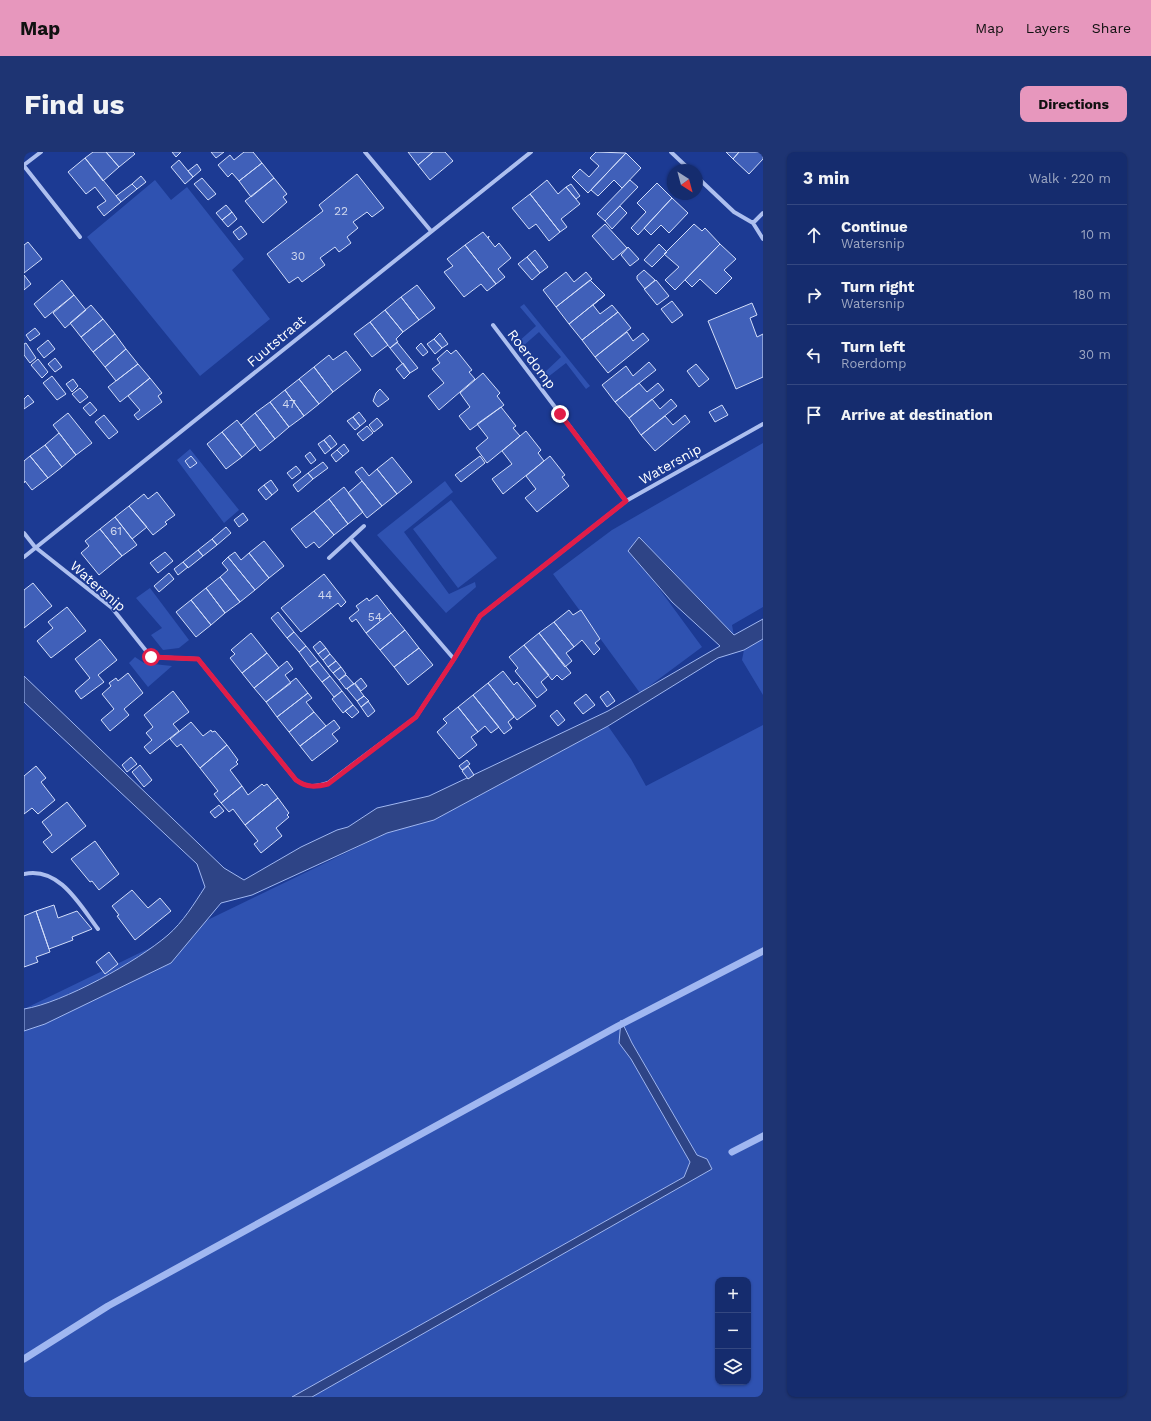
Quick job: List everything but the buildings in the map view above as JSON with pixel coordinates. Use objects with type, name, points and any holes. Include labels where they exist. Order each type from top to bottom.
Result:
[{"type":"street","points":[[40,152],[24,166],[80,237]]},
{"type":"street","points":[[365,152],[431,231]]},
{"type":"street","name":"Fuutstraat","points":[[24,557],[531,152]]},
{"type":"street","points":[[671,152],[684,164]]},
{"type":"street","points":[[703,183],[734,212],[753,223],[763,239]]},
{"type":"street","points":[[753,223],[763,213]]},
{"type":"street","name":"Roerdomp","points":[[493,325],[626,501]]},
{"type":"street","name":"Watersnip","points":[[35,548],[112,608],[151,657],[198,659],[296,780],[303,785],[319,786],[328,784],[416,717],[480,616],[626,501],[763,424]]},
{"type":"street","points":[[329,558],[364,526]]},
{"type":"street","points":[[24,533],[35,548]]},
{"type":"street","points":[[351,539],[454,659]]},
{"type":"street","points":[[24,874],[42,874],[58,881],[73,896],[98,928]]},
{"type":"shaded area","points":[[155,180],[171,200],[187,187],[244,259],[232,270],[270,319],[200,376],[87,237]]},
{"type":"shaded area","points":[[524,304],[590,386],[586,389],[566,363],[548,377],[544,373],[561,357],[539,332],[523,346],[518,342],[536,326],[520,307]]},
{"type":"shaded area","points":[[763,443],[763,607],[732,625],[734,636],[639,537],[630,549],[702,647],[640,693],[553,574],[612,530]]},
{"type":"shaded area","points":[[190,449],[239,510],[224,523],[177,460]]},
{"type":"shaded area","points":[[445,481],[453,492],[404,532],[449,594],[475,582],[476,587],[446,613],[377,535]]},
{"type":"shaded area","points":[[451,500],[497,558],[458,588],[413,529]]},
{"type":"shaded area","points":[[639,537],[734,635],[763,619],[763,639],[744,650],[718,658],[608,726],[434,820],[387,833],[252,895],[221,903],[171,963],[45,1024],[24,1031],[24,1009],[59,999],[79,990],[138,957],[168,935],[179,924],[205,887],[197,864],[24,702],[24,676],[224,868],[244,880],[301,847],[337,830],[348,827],[377,808],[429,796],[608,711],[720,646],[672,602],[628,551]]},
{"type":"shaded area","points":[[150,588],[189,640],[179,648],[163,650],[151,635],[162,628],[136,598]]},
{"type":"shaded area","points":[[763,639],[763,695],[742,660],[744,650]]},
{"type":"shaded area","points":[[135,657],[144,663],[172,666],[148,687],[129,663]]},
{"type":"shaded area","points":[[763,725],[763,1397],[312,1397],[712,1169],[707,1159],[697,1155],[632,1043],[622,1021],[619,1043],[631,1059],[690,1162],[684,1177],[292,1397],[24,1397],[24,1009],[387,833],[434,820],[608,726],[631,759],[646,786]]},
{"type":"shaded area","points":[[621,1020],[632,1043],[697,1155],[707,1159],[712,1169],[312,1397],[292,1397],[684,1177],[690,1162],[631,1059],[619,1043]]},
{"type":"waterway","points":[[24,1359],[108,1306],[618,1026],[763,951]]},
{"type":"waterway","points":[[732,1152],[763,1136]]},
{"type":"route","points":[[151,657],[198,659],[296,780],[303,785],[309,786],[328,784],[416,717],[480,616],[626,501],[560,414]]}]
